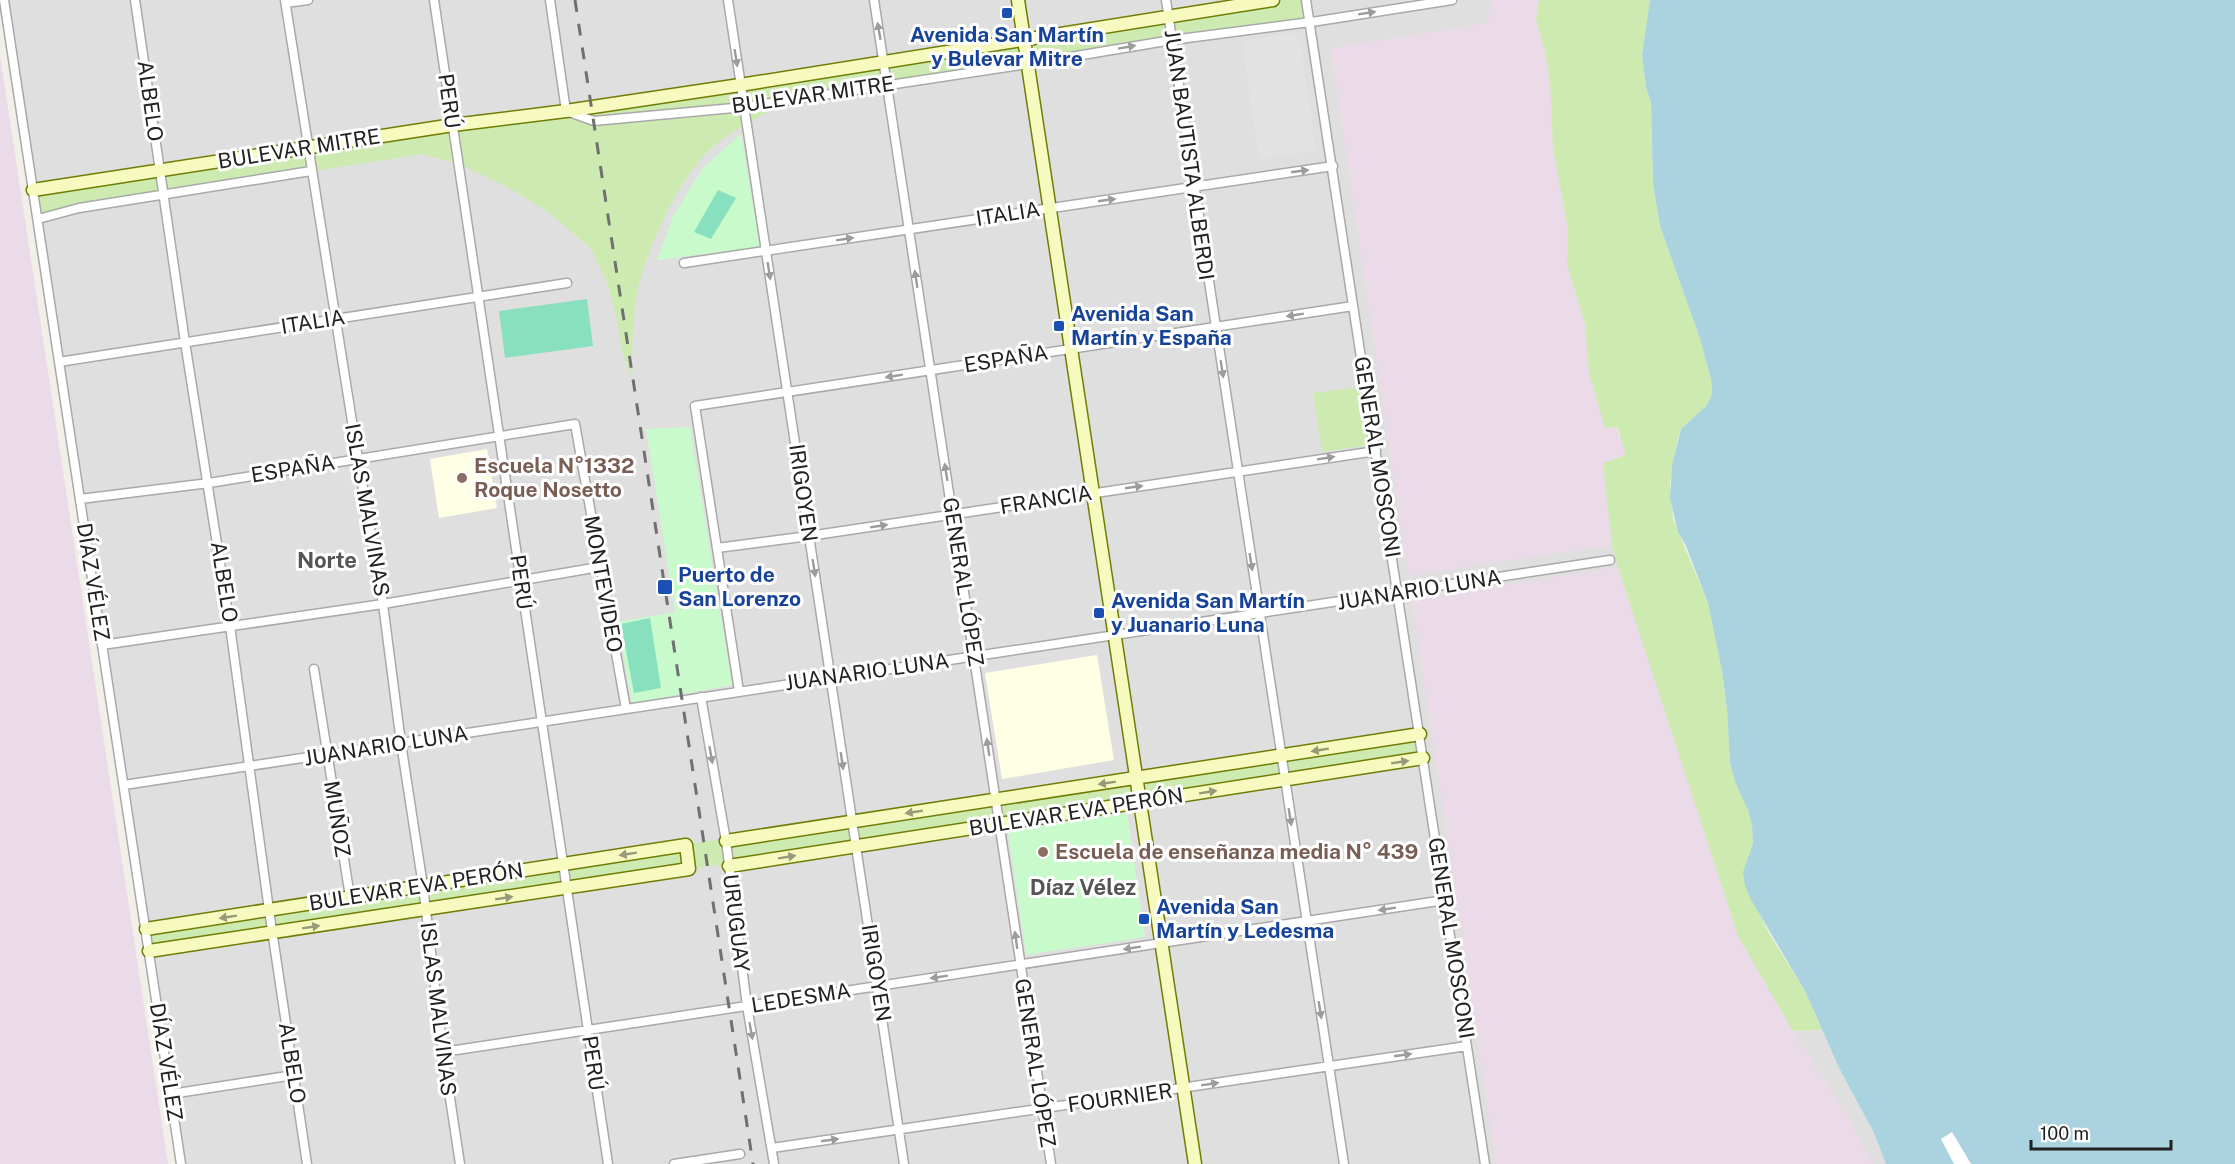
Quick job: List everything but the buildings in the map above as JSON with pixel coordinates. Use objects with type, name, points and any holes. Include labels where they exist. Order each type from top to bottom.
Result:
[{"type":"street","name":"DÍAZ VÉLEZ","points":[[4,0],[181,1164]]},
{"type":"street","name":"ALBELO","points":[[135,0],[185,342],[209,483],[307,1164]]},
{"type":"street","points":[[286,1],[308,0]]},
{"type":"street","name":"PERÚ","points":[[434,0],[608,1164]]},
{"type":"street","points":[[550,0],[566,111]]},
{"type":"street","name":"IRIGOYEN","points":[[728,0],[904,1164]]},
{"type":"street","name":"GENERAL LÓPEZ","points":[[874,0],[1052,1164]]},
{"type":"street","points":[[1018,0],[1195,1164]]},
{"type":"street","name":"JUAN BAUTISTA ALBERDI","points":[[1166,0],[1344,1164]]},
{"type":"street","name":"BULEVAR MITRE","points":[[33,190],[453,125],[740,85],[1273,0]]},
{"type":"street","name":"GENERAL MOSCONI","points":[[1306,0],[1485,1164]]},
{"type":"street","name":"BULEVAR MITRE","points":[[566,111],[594,121],[744,107],[1172,40],[1452,0]]},
{"type":"street","name":"ISLAS MALVINAS","points":[[286,1],[310,147],[311,171],[383,604],[460,1164]]},
{"type":"street","name":"ITALIA","points":[[684,263],[1332,166]]},
{"type":"street","name":"BULEVAR MITRE","points":[[38,219],[80,208],[311,171]]},
{"type":"street","name":"ITALIA","points":[[59,362],[567,283]]},
{"type":"street","name":"ESPAÑA","points":[[717,548],[696,406],[1353,306]]},
{"type":"street","name":"ESPAÑA","points":[[80,499],[209,483],[575,424]]},
{"type":"street","name":"MONTEVIDEO","points":[[575,424],[626,709]]},
{"type":"street","name":"FRANCIA","points":[[717,548],[1376,451]]},
{"type":"street","points":[[717,548],[739,691]]},
{"type":"street","name":"JUANARIO LUNA","points":[[124,785],[251,768],[542,721],[1610,560]]},
{"type":"street","points":[[102,645],[383,604],[599,567]]},
{"type":"street","name":"MUÑOZ","points":[[314,669],[350,897]]},
{"type":"street","name":"URUGUAY","points":[[701,697],[726,842],[747,1006],[774,1164]]},
{"type":"street","name":"BULEVAR EVA PERÓN","points":[[726,842],[1420,734]]},
{"type":"street","name":"BULEVAR EVA PERÓN","points":[[729,866],[1423,758]]},
{"type":"street","name":"BULEVAR EVA PERÓN","points":[[146,929],[686,845],[689,869],[149,951]]},
{"type":"street","name":"LEDESMA","points":[[443,1052],[1445,900]]},
{"type":"street","name":"FOURNIER","points":[[772,1148],[1467,1046]]},
{"type":"street","points":[[171,1094],[294,1075]]},
{"type":"street","points":[[674,1164],[740,1154]]},
{"type":"shaded area","points":[[4,0],[1539,0],[1536,19],[1550,81],[1553,148],[1568,229],[1567,264],[1585,324],[1589,373],[1793,1031],[1822,1030],[1839,1068],[1874,1133],[1886,1164],[181,1164]]},
{"type":"shaded area","points":[[1492,0],[1539,0],[1536,19],[1550,81],[1553,148],[1568,229],[1567,264],[1585,324],[1589,373],[1605,428],[1616,427],[1627,456],[1603,464],[1612,545],[1408,576],[1331,48],[1488,23]]},
{"type":"shaded area","points":[[1295,33],[1300,42],[1316,151],[1259,159],[1242,41]]},
{"type":"shaded area","points":[[0,55],[168,1164],[0,1164]]},
{"type":"shaded area","name":"Escuela N°1332 Roque Nosetto","points":[[487,449],[497,508],[439,518],[430,459]]},
{"type":"shaded area","points":[[1618,567],[1738,936],[1793,1031],[1844,1111],[1873,1164],[1496,1164],[1412,600]]},
{"type":"shaded area","points":[[1097,655],[1114,760],[1002,779],[985,673]]},
{"type":"green space","points":[[1273,0],[1306,0],[1309,21],[801,98],[734,131],[710,149],[690,173],[669,208],[651,247],[635,303],[631,376],[622,351],[617,319],[607,283],[592,250],[550,213],[507,187],[459,164],[422,154],[163,195],[38,219],[33,190]]},
{"type":"green space","points":[[1539,0],[1650,0],[1642,55],[1646,88],[1651,102],[1653,184],[1660,226],[1700,339],[1711,379],[1712,394],[1707,405],[1681,429],[1677,441],[1670,483],[1673,519],[1708,603],[1722,671],[1730,763],[1752,826],[1753,844],[1745,886],[1770,935],[1805,991],[1822,1030],[1793,1031],[1738,936],[1618,567],[1612,545],[1603,463],[1626,455],[1617,427],[1605,428],[1589,373],[1585,324],[1567,264],[1568,229],[1553,148],[1550,81],[1536,19]]},
{"type":"green space","points":[[741,134],[760,247],[657,260],[673,216],[702,169]]},
{"type":"green space","points":[[718,190],[736,198],[711,239],[694,232]]},
{"type":"green space","points":[[587,299],[593,346],[505,358],[499,311]]},
{"type":"green space","points":[[1360,387],[1369,445],[1322,452],[1313,393]]},
{"type":"green space","points":[[690,427],[732,685],[632,703],[617,622],[675,612],[646,429]]},
{"type":"green space","points":[[650,618],[661,688],[634,693],[621,624]]},
{"type":"green space","points":[[1420,734],[1423,758],[729,866],[717,865],[149,951],[146,929],[714,840],[726,841]]},
{"type":"green space","points":[[1127,813],[1145,937],[1026,955],[1008,831]]},
{"type":"water","points":[[1650,0],[2235,0],[2235,1164],[1886,1164],[1874,1133],[1839,1068],[1805,991],[1751,900],[1745,886],[1743,872],[1753,844],[1752,826],[1730,763],[1722,671],[1708,603],[1686,546],[1678,532],[1670,499],[1672,465],[1681,429],[1707,405],[1712,394],[1711,379],[1700,339],[1660,226],[1653,184],[1651,102],[1646,88],[1642,55]]},
{"type":"pier","points":[[1952,1132],[1971,1164],[1954,1164],[1941,1139]]},
{"type":"railway","points":[[575,0],[753,1164]]},
{"type":"place","name":"Avenida San Martín y Bulevar Mitre","points":[[1007,13]]},
{"type":"place","name":"Avenida San Martín y España","points":[[1059,326]]},
{"type":"place","name":"Escuela N°1332 Roque Nosetto","points":[[462,478]]},
{"type":"place","name":"Puerto de San Lorenzo","points":[[665,587]]},
{"type":"place","name":"Avenida San Martín y Juanario Luna","points":[[1099,613]]},
{"type":"place","name":"Escuela de enseñanza media N° 439","points":[[1043,852]]},
{"type":"place","name":"Avenida San Martín y Ledesma","points":[[1144,919]]},
{"type":"district","name":"Norte","points":[[327,560]]},
{"type":"district","name":"Díaz Vélez","points":[[1083,887]]}]
